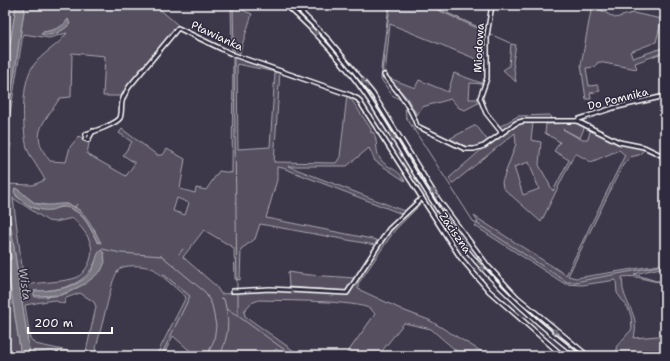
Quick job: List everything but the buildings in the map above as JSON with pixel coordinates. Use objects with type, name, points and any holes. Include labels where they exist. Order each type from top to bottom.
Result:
[{"type":"street","points":[[286,5],[316,33],[336,55],[366,95],[433,201],[466,248],[513,300],[544,328],[579,356]]},
{"type":"street","points":[[294,5],[334,45],[372,94],[438,199],[488,266],[517,297],[588,356]]},
{"type":"street","name":"Miodowa","points":[[492,5],[488,35],[487,78],[480,98],[486,113],[502,133]]},
{"type":"street","name":"Pławianka","points":[[93,131],[110,126],[117,121],[121,113],[124,95],[129,87],[178,28],[234,55],[358,99]]},
{"type":"street","points":[[384,76],[402,95],[409,106],[417,126],[420,129],[469,150],[484,146],[516,123],[523,121],[577,122],[620,142],[644,146],[665,157]]},
{"type":"street","name":"Do Pomnika","points":[[577,122],[579,119],[607,110],[665,96]]},
{"type":"street","name":"Zaciszna","points":[[358,99],[421,200],[460,257],[489,291],[562,356]]},
{"type":"street","points":[[233,290],[270,289],[347,293],[389,229],[421,200]]},
{"type":"shaded area","points":[[11,5],[16,5],[10,45],[6,48],[9,48],[5,83],[5,40]]},
{"type":"shaded area","points":[[25,5],[66,5],[74,9],[75,5],[155,5],[179,26],[126,88],[123,96],[103,96],[105,56],[72,53],[71,97],[60,98],[44,122],[39,135],[43,151],[50,161],[66,162],[70,147],[79,136],[89,143],[87,154],[126,176],[135,163],[123,155],[132,142],[119,133],[122,129],[157,155],[163,155],[167,149],[185,159],[180,189],[195,193],[196,188],[206,190],[219,171],[232,173],[233,57],[280,71],[274,162],[336,163],[340,157],[347,95],[371,129],[371,133],[373,132],[375,135],[378,153],[381,160],[399,173],[405,181],[375,161],[369,148],[347,166],[288,166],[404,211],[402,214],[277,167],[277,180],[266,218],[377,240],[375,245],[260,224],[255,239],[241,249],[240,280],[235,279],[234,248],[204,230],[183,257],[216,286],[221,294],[272,291],[348,295],[390,230],[416,206],[417,208],[395,230],[358,284],[358,289],[405,311],[429,320],[489,356],[462,356],[431,329],[404,323],[378,356],[345,356],[375,314],[371,309],[362,306],[334,302],[259,300],[251,303],[244,311],[245,316],[301,356],[286,356],[276,349],[269,356],[196,356],[173,336],[163,356],[156,356],[186,297],[154,269],[142,266],[133,266],[120,269],[113,281],[94,356],[85,356],[96,307],[94,302],[80,293],[66,298],[64,304],[53,300],[25,305],[30,338],[35,344],[68,351],[78,356],[65,356],[52,351],[33,353],[32,356],[30,356],[5,187],[5,133]],"holes":[[[67,33],[37,61],[29,73],[26,83],[24,106],[25,139],[27,148],[45,180],[33,185],[7,184],[6,173],[7,158],[11,144],[6,139],[23,34],[49,38]],[[237,64],[275,72],[270,147],[238,149]],[[15,188],[35,203],[50,206],[67,204],[75,207],[95,230],[97,242],[84,218],[74,209],[68,207],[45,210],[37,209],[16,196]],[[13,198],[48,221],[55,222],[73,218],[86,234],[92,251],[88,265],[80,276],[67,280],[32,284],[27,288],[22,267]],[[177,198],[189,203],[185,215],[173,211]],[[104,258],[104,263],[101,269],[75,289],[62,295],[35,297],[34,291],[53,290],[71,285],[86,276],[96,260]]]},
{"type":"shaded area","points":[[231,5],[240,5],[242,10],[252,14],[239,55],[232,52]]},
{"type":"shaded area","points":[[389,5],[430,5],[487,31],[486,63],[390,24],[385,74],[381,69]]},
{"type":"shaded area","points":[[592,5],[615,18],[633,13],[662,19],[656,42],[630,52],[633,58],[665,47],[665,52],[635,63],[637,69],[598,62],[595,67],[586,68],[589,86],[598,85],[600,91],[590,93],[591,99],[586,99],[581,65]]},
{"type":"shaded area","points":[[511,44],[516,45],[513,62],[516,82],[503,70],[509,66]]},
{"type":"shaded area","points":[[454,73],[484,84],[470,83],[469,99],[479,99],[478,103],[465,110],[459,108],[451,99],[422,107],[417,115],[407,98],[389,78],[415,88],[419,80],[448,92]]},
{"type":"shaded area","points":[[550,115],[551,120],[521,119],[503,131],[499,127],[518,116]]},
{"type":"shaded area","points":[[533,123],[531,140],[541,142],[539,165],[553,191],[569,160],[554,151],[560,142],[545,133],[546,124],[575,123],[585,126],[580,138],[563,129],[580,139],[588,139],[591,128],[614,142],[645,149],[639,155],[630,157],[623,165],[568,276],[576,278],[665,264],[665,267],[634,274],[656,281],[665,280],[665,282],[660,282],[628,276],[622,277],[623,291],[635,319],[634,338],[658,336],[665,338],[665,356],[621,356],[618,354],[616,347],[632,329],[631,316],[628,308],[617,293],[616,280],[582,285],[565,284],[475,226],[478,222],[474,216],[566,275],[625,155],[619,150],[591,162],[575,153],[541,222],[503,188],[502,182],[516,144],[515,133],[452,184],[449,178],[482,149],[517,124]],"holes":[[[529,162],[539,189],[523,195],[514,167]]]},
{"type":"shaded area","points":[[476,125],[488,141],[477,146],[468,147],[449,139]]},
{"type":"shaded area","points":[[5,250],[21,356],[5,356]]},
{"type":"shaded area","points":[[288,272],[354,278],[347,291],[289,287]]},
{"type":"water","points":[[16,5],[25,5],[5,133],[5,83],[9,48],[5,47],[10,45]]},
{"type":"water","points":[[68,19],[70,24],[64,29],[49,35],[41,34],[42,32],[60,27]]},
{"type":"water","points":[[5,187],[30,356],[21,356],[5,250]]},
{"type":"water","points":[[15,188],[38,204],[68,204],[74,207],[85,216],[101,243],[97,242],[85,220],[76,212],[63,207],[51,210],[40,210],[21,200],[14,192]]},
{"type":"water","points":[[101,250],[104,253],[105,262],[101,271],[85,284],[61,295],[34,296],[34,291],[67,287],[82,280],[93,268],[97,256]]},
{"type":"waterway","points":[[233,5],[234,52]]},
{"type":"waterway","points":[[390,5],[381,79],[392,95],[401,100]]},
{"type":"waterway","points":[[427,5],[486,32]]},
{"type":"waterway","points":[[490,34],[510,43]]},
{"type":"waterway","points":[[234,58],[237,288]]},
{"type":"waterway","points":[[402,103],[405,106],[406,117],[473,221],[567,282],[575,282],[665,265]]},
{"type":"waterway","points":[[102,249],[121,253],[162,256],[205,292],[212,305],[216,326],[214,340],[207,356]]},
{"type":"waterway","points":[[179,254],[183,249]]},
{"type":"waterway","points":[[161,356],[190,296],[163,274]]},
{"type":"waterway","points":[[238,292],[238,316],[293,356]]},
{"type":"waterway","points":[[220,356],[228,328],[224,299],[221,298]]},
{"type":"waterway","points":[[227,309],[237,315]]},
{"type":"water label","name":"Wisła","points":[[25,284]]}]
